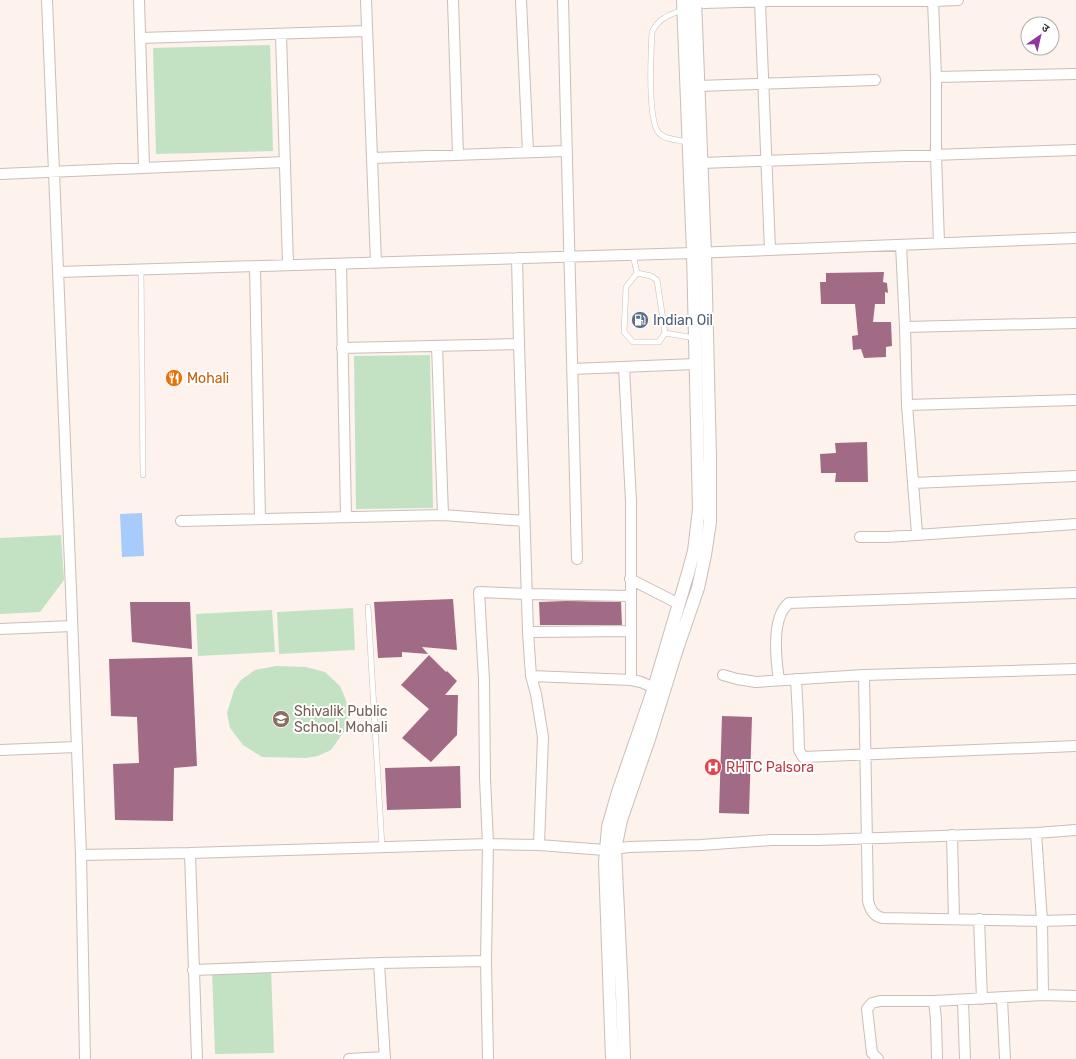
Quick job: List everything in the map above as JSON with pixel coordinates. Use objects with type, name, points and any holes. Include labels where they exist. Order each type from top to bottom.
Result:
[{"type":"street","points":[[47,0],[71,574],[81,855],[85,1059]]},
{"type":"street","points":[[139,0],[144,167]]},
{"type":"street","points":[[366,0],[376,263]]},
{"type":"street","points":[[453,0],[458,155]]},
{"type":"street","points":[[521,0],[528,152]]},
{"type":"street","points":[[563,0],[576,559]]},
{"type":"street","points":[[612,1059],[610,850],[621,820],[659,690],[679,604],[694,550],[699,509],[695,338],[701,163],[698,86],[699,2],[958,0]]},
{"type":"street","points":[[766,1],[764,84],[770,250]]},
{"type":"street","points":[[933,1],[939,243]]},
{"type":"street","points":[[659,690],[677,649],[698,588],[710,522],[710,458],[699,253],[688,142],[683,5]]},
{"type":"street","points":[[140,38],[367,31]]},
{"type":"street","points":[[281,34],[288,265]]},
{"type":"street","points":[[936,77],[1076,74]]},
{"type":"street","points":[[698,86],[875,80]]},
{"type":"street","points":[[701,163],[1076,150]]},
{"type":"street","points":[[372,158],[567,151]]},
{"type":"street","points":[[0,174],[285,162]]},
{"type":"street","points":[[58,272],[699,253],[1076,238]]},
{"type":"street","points":[[901,245],[907,405],[917,534]]},
{"type":"street","points":[[517,258],[528,632],[531,676],[536,694],[543,737],[539,845]]},
{"type":"street","points":[[341,264],[346,517]]},
{"type":"street","points":[[254,266],[260,519]]},
{"type":"street","points":[[905,327],[1076,323]]},
{"type":"street","points":[[342,348],[519,344]]},
{"type":"street","points":[[437,346],[443,516]]},
{"type":"street","points":[[572,369],[695,364]]},
{"type":"street","points":[[624,367],[631,501],[631,680]]},
{"type":"street","points":[[907,405],[1076,400]]},
{"type":"street","points":[[913,483],[1076,476]]},
{"type":"street","points":[[181,521],[443,516],[524,521]]},
{"type":"street","points":[[860,537],[887,537],[1076,524]]},
{"type":"street","points":[[630,579],[679,604]]},
{"type":"street","points":[[488,1059],[486,961],[488,844],[485,778],[484,680],[479,592],[630,596]]},
{"type":"street","points":[[779,680],[777,666],[778,624],[784,607],[789,603],[1076,593]]},
{"type":"street","points":[[0,629],[72,626]]},
{"type":"street","points":[[528,632],[631,631]]},
{"type":"street","points":[[722,675],[756,682],[864,675],[1076,669]]},
{"type":"street","points":[[864,675],[868,901],[875,914],[883,918],[1042,921],[1076,920]]},
{"type":"street","points":[[531,676],[631,680],[641,682],[659,690]]},
{"type":"street","points":[[796,679],[799,750],[800,754],[803,756],[1076,746]]},
{"type":"street","points":[[0,750],[77,747]]},
{"type":"street","points":[[81,855],[488,844],[539,845],[610,850],[763,841],[952,836],[1076,830]]},
{"type":"street","points":[[1036,833],[1042,921],[1043,995]]},
{"type":"street","points":[[952,836],[954,919]]},
{"type":"street","points":[[610,850],[622,994],[624,1059]]},
{"type":"street","points":[[190,853],[197,1059]]},
{"type":"street","points":[[979,919],[982,1000]]},
{"type":"street","points":[[193,970],[380,963],[486,961]]},
{"type":"street","points":[[349,1059],[385,1058],[380,963]]},
{"type":"street","points":[[878,1059],[872,1053],[867,1009],[872,1003],[880,1001],[934,1002],[982,1000],[1043,995],[1076,996]]},
{"type":"street","points":[[1002,999],[1005,1059]]},
{"type":"street","points":[[963,1000],[965,1059]]},
{"type":"street","points":[[934,1002],[937,1059]]},
{"type":"lane","points":[[683,5],[661,19],[655,25],[652,32],[650,100],[656,128],[659,133],[664,137],[688,142]]},
{"type":"lane","points":[[633,255],[637,273]]},
{"type":"lane","points":[[141,270],[143,475]]},
{"type":"lane","points":[[637,273],[651,276],[657,280],[664,333],[659,342],[633,342],[624,332],[626,287],[637,273]]},
{"type":"lane","points":[[664,333],[695,338]]},
{"type":"lane","points":[[368,607],[382,847]]},
{"type":"green space","points":[[270,45],[273,151],[156,154],[153,48]]},
{"type":"green space","points":[[430,355],[433,508],[356,509],[354,356]]},
{"type":"green space","points":[[61,535],[64,580],[40,612],[0,614],[0,538]]},
{"type":"green space","points":[[353,608],[355,650],[279,654],[277,612]]},
{"type":"green space","points":[[272,610],[275,652],[198,656],[196,614]]},
{"type":"green space","points":[[276,666],[306,667],[325,672],[340,686],[346,700],[348,716],[345,730],[331,750],[318,756],[306,758],[262,757],[243,745],[230,728],[227,713],[234,690],[241,680],[255,670]]},
{"type":"green space","points":[[271,969],[274,1053],[215,1054],[212,971]]},
{"type":"water","points":[[142,513],[144,556],[122,557],[120,514]]},
{"type":"building","points":[[884,272],[883,282],[887,283],[888,293],[885,292],[885,304],[875,304],[873,322],[891,322],[892,346],[886,347],[886,357],[864,358],[861,349],[853,350],[852,336],[858,335],[855,304],[821,304],[820,282],[826,282],[826,273]]},
{"type":"building","points":[[867,442],[868,482],[835,482],[836,473],[821,473],[820,454],[836,453],[835,443]]},
{"type":"building","points":[[453,599],[457,650],[422,647],[428,654],[402,652],[402,657],[378,658],[374,602]]},
{"type":"building","points":[[130,602],[190,602],[192,649],[132,642]]},
{"type":"building","points":[[539,602],[621,602],[622,625],[540,625]]},
{"type":"building","points":[[429,655],[457,681],[445,695],[458,695],[457,735],[431,762],[402,738],[429,709],[401,685]]},
{"type":"building","points":[[192,657],[197,766],[174,768],[173,821],[115,820],[113,764],[139,763],[137,717],[111,716],[109,659]]},
{"type":"building","points":[[722,716],[752,717],[749,814],[719,813]]},
{"type":"building","points":[[460,766],[461,808],[387,810],[385,768]]},
{"type":"place","name":"Indian Oil","points":[[640,320]]},
{"type":"place","name":"Mohali","points":[[174,378]]},
{"type":"place","name":"Shivalik Public School, Mohali","points":[[281,719]]},
{"type":"place","name":"RHTC Palsora","points":[[713,767]]}]
